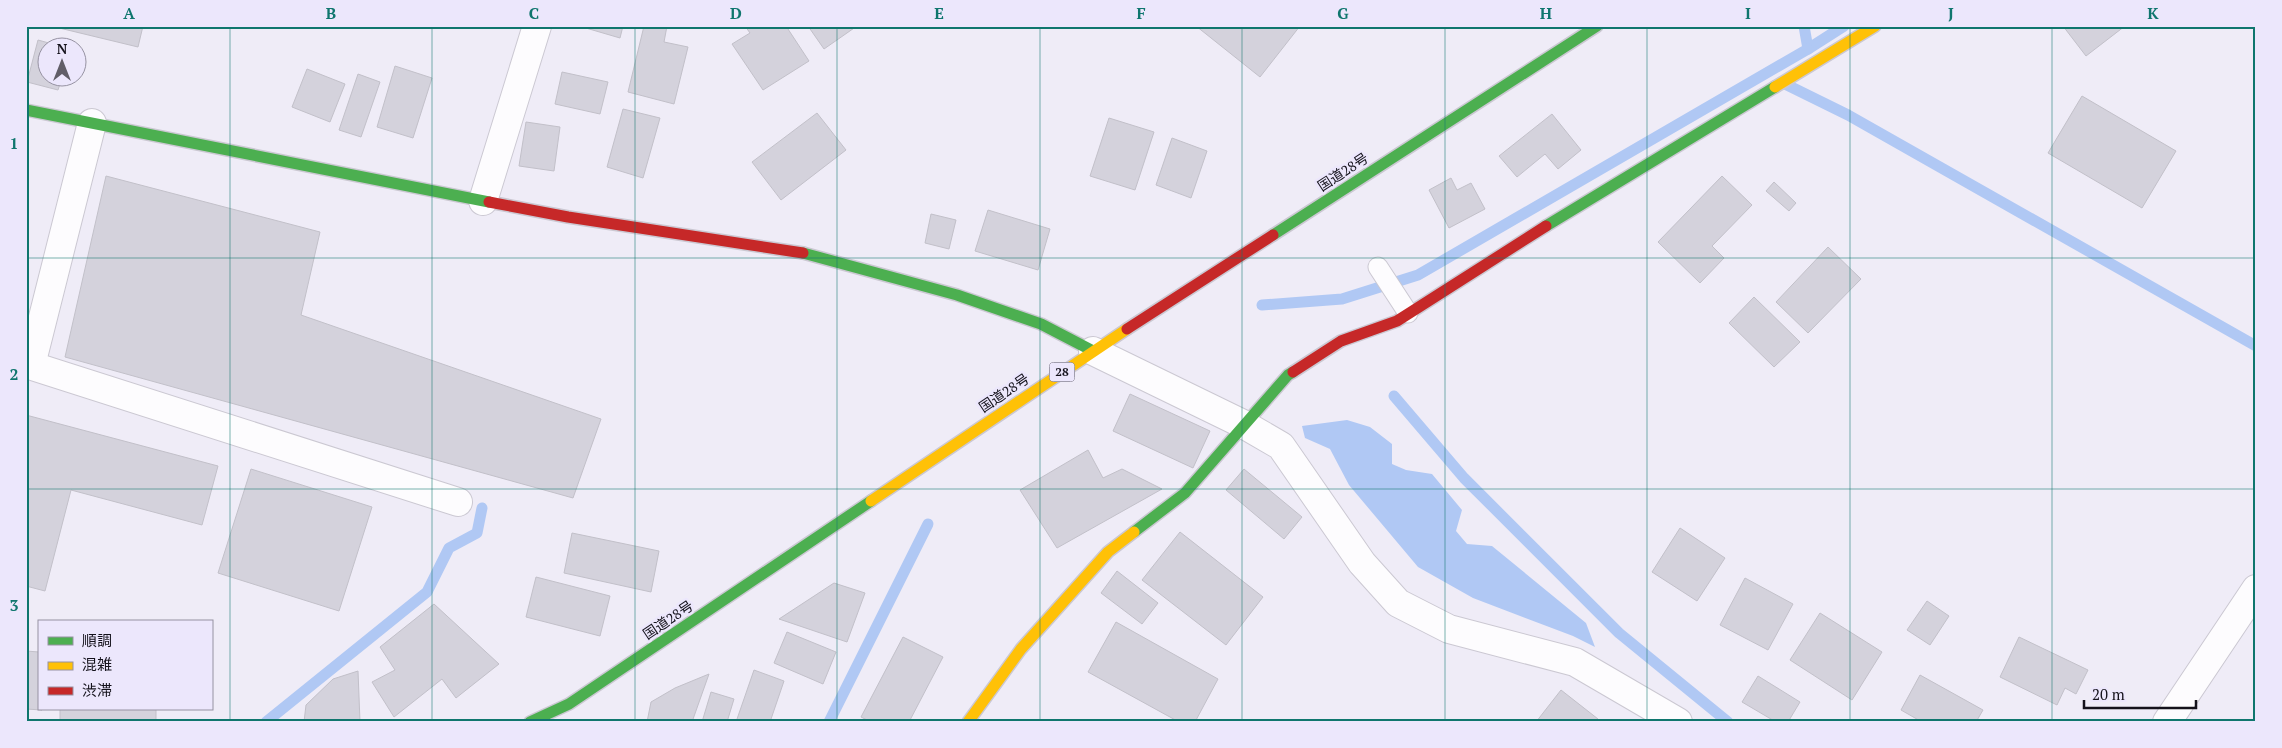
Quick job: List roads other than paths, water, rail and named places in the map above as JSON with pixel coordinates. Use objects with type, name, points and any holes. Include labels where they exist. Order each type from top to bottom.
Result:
[{"type":"main road","name":"国道28号","points":[[530,722],[569,704],[1094,351],[1597,26]]},
{"type":"main road","points":[[968,722],[1022,649],[1108,552],[1185,493],[1288,374],[1341,341],[1397,321],[1584,203],[1875,26]]},
{"type":"main road","points":[[26,110],[568,217],[814,255],[957,295],[1041,324],[1094,351]]},
{"type":"street","points":[[483,201],[538,26]]},
{"type":"street","points":[[92,124],[28,364],[458,502]]},
{"type":"street","points":[[1094,351],[1243,424],[1281,446],[1362,563],[1398,602],[1449,629],[1575,662],[1678,722]]},
{"type":"street","points":[[2167,722],[2256,589]]},
{"type":"lane","points":[[1378,267],[1408,314]]},
{"type":"water","points":[[1347,420],[1370,427],[1392,444],[1392,464],[1406,470],[1432,474],[1462,510],[1456,531],[1467,544],[1492,546],[1586,623],[1595,647],[1573,636],[1473,598],[1418,567],[1349,485],[1330,449],[1305,438],[1302,426]]},
{"type":"waterway","points":[[1804,26],[1808,49],[1844,26]]},
{"type":"waterway","points":[[1262,305],[1342,299],[1418,275],[1808,49]]},
{"type":"waterway","points":[[1783,83],[1848,115],[2256,346]]},
{"type":"waterway","points":[[1394,396],[1464,478],[1619,633],[1728,722]]},
{"type":"waterway","points":[[266,722],[427,592],[449,548],[477,533],[482,508]]},
{"type":"waterway","points":[[829,722],[928,524]]}]
